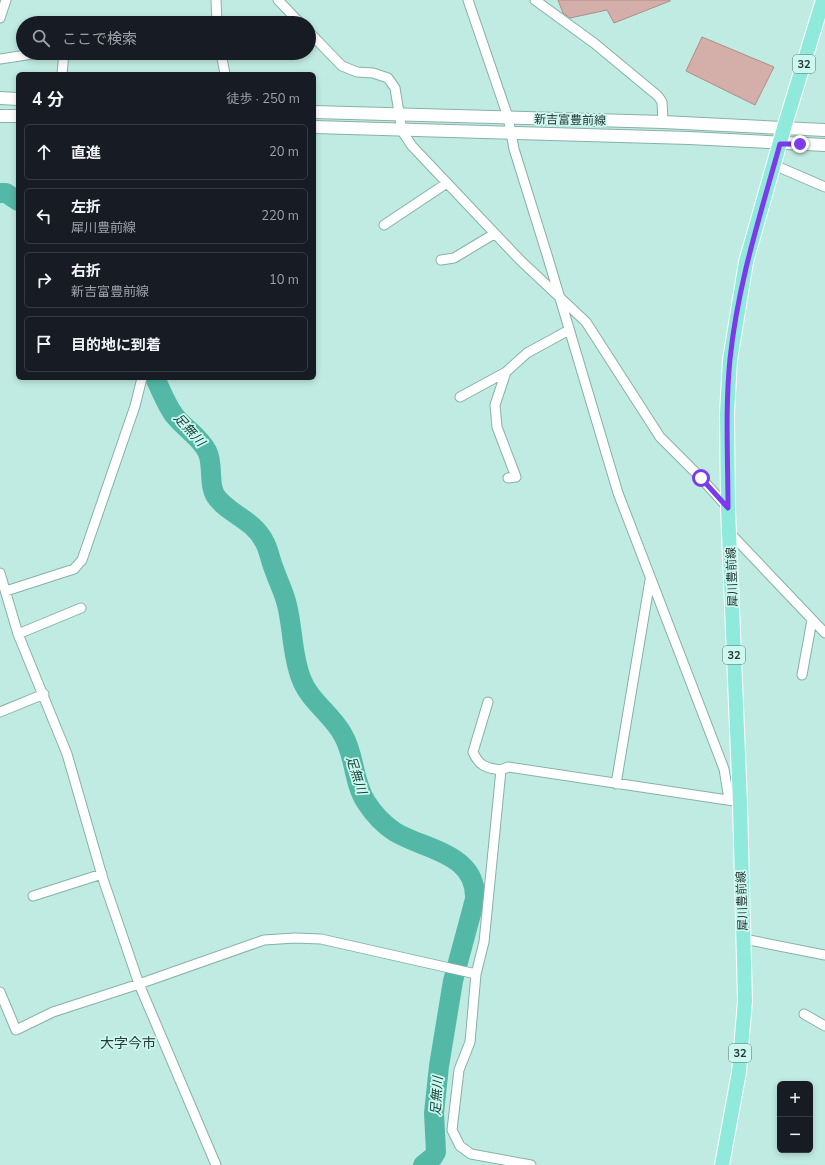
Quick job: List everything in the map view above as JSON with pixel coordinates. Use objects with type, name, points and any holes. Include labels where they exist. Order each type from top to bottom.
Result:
[{"type":"main road","name":"犀川豊前線","points":[[722,1165],[739,1072],[745,1001],[744,939],[734,801],[730,533],[728,508],[728,413],[730,360],[746,262],[784,128],[823,0]]},
{"type":"main road","points":[[0,98],[16,99]]},
{"type":"main road","name":"新吉富豊前線","points":[[316,112],[662,122],[825,130]]},
{"type":"main road","points":[[0,116],[16,116]]},
{"type":"main road","name":"新吉富豊前線","points":[[316,127],[402,131],[689,138],[780,144],[825,145]]},
{"type":"street","points":[[0,18],[6,0]]},
{"type":"street","points":[[216,0],[217,16]]},
{"type":"street","points":[[278,0],[293,16]]},
{"type":"street","points":[[468,0],[508,117],[514,149],[618,493],[724,768],[734,801],[508,767],[501,770],[485,767],[477,761],[473,752],[488,702]]},
{"type":"street","points":[[535,0],[594,43],[658,96],[662,102],[662,122]]},
{"type":"street","points":[[316,39],[342,66],[357,72],[373,73],[388,78],[395,88],[402,131],[412,146],[494,234],[559,298],[586,322],[660,437],[701,478],[728,508]]},
{"type":"street","points":[[0,58],[16,56]]},
{"type":"street","points":[[62,72],[63,60]]},
{"type":"street","points":[[222,60],[225,72]]},
{"type":"street","points":[[774,165],[825,187]]},
{"type":"street","points":[[384,224],[447,183]]},
{"type":"street","points":[[441,260],[454,258],[494,234]]},
{"type":"street","points":[[460,397],[506,372],[527,353],[569,330]]},
{"type":"street","points":[[506,372],[495,405],[497,427],[516,477],[508,478]]},
{"type":"street","points":[[6,591],[74,568],[82,560],[135,406],[142,380]]},
{"type":"street","points":[[730,533],[825,633]]},
{"type":"street","points":[[0,573],[18,634],[44,694],[67,754],[102,874],[139,984],[216,1165]]},
{"type":"street","points":[[616,784],[650,579]]},
{"type":"street","points":[[18,634],[81,608]]},
{"type":"street","points":[[802,675],[812,620]]},
{"type":"street","points":[[0,712],[44,694]]},
{"type":"street","points":[[501,770],[484,942],[476,974],[470,1042],[459,1070],[452,1130],[460,1146],[471,1154],[531,1165]]},
{"type":"street","points":[[33,896],[102,874]]},
{"type":"street","points":[[0,992],[16,1030],[53,1012],[139,984],[264,940],[295,938],[321,939],[476,974]]},
{"type":"street","points":[[744,939],[825,955]]},
{"type":"street","points":[[804,1014],[825,1026]]},
{"type":"building","points":[[558,0],[670,1],[614,23],[607,10],[570,18],[563,13]]},
{"type":"building","points":[[702,37],[774,67],[755,105],[686,71]]},
{"type":"waterway","name":"足無川","points":[[0,193],[6,193],[16,200]]},
{"type":"waterway","name":"足無川","points":[[156,380],[174,415],[200,441],[207,451],[215,495],[226,507],[253,527],[266,544],[286,600],[296,660],[301,678],[309,694],[333,720],[343,735],[350,751],[359,786],[366,802],[379,818],[395,832],[447,855],[458,862],[468,872],[473,884],[475,899],[453,981],[439,1066],[434,1113],[436,1152],[433,1157],[423,1165]]},
{"type":"district","name":"大字今市","points":[[128,1043]]},
{"type":"route","points":[[701,478],[719,500],[728,508],[728,413],[730,360],[746,262],[780,144],[800,144]]}]
